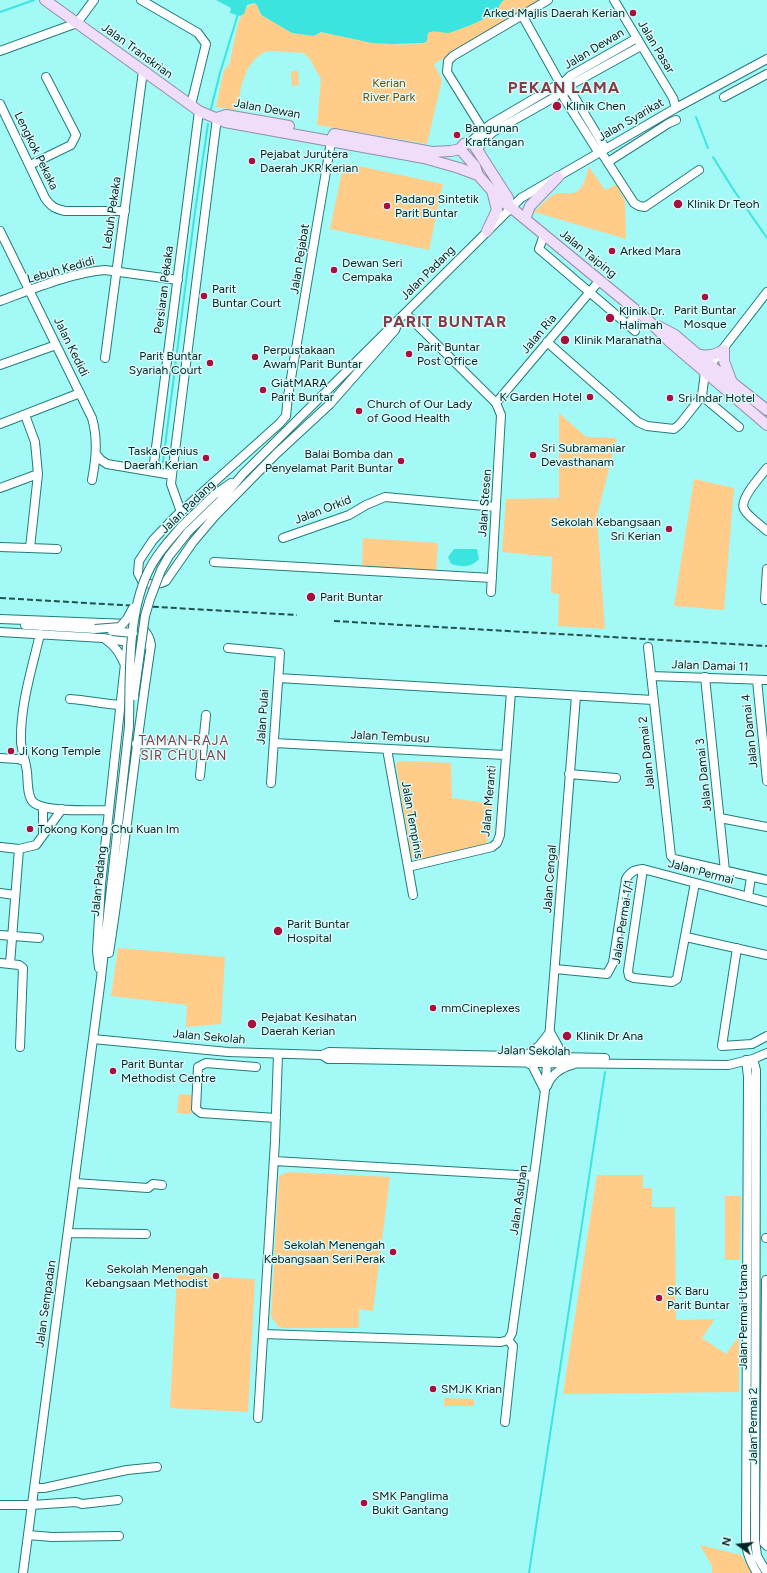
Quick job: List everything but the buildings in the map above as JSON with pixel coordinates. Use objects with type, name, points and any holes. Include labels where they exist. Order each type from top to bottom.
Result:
[{"type":"main road","name":"Jalan Transkrian","points":[[48,2],[195,108],[216,118]]},
{"type":"main road","name":"Jalan Dewan","points":[[216,118],[226,114],[332,137],[432,152],[444,153],[460,149],[464,144],[469,143]]},
{"type":"main road","points":[[469,143],[478,149],[479,154],[508,198],[509,206]]},
{"type":"main road","name":"Jalan Dewan","points":[[378,145],[469,170],[478,175]]},
{"type":"main road","name":"Jalan Taiping","points":[[460,149],[475,166],[478,175],[502,202],[509,206],[639,312],[670,342],[708,369],[767,425]]},
{"type":"main road","points":[[525,219],[530,206],[558,177]]},
{"type":"main road","points":[[487,231],[497,210],[492,191]]},
{"type":"main road","name":"Jalan Taiping","points":[[649,321],[675,335],[697,354],[708,369],[732,381],[767,410]]},
{"type":"main road","points":[[697,354],[703,356],[713,355],[724,350],[724,361],[732,381]]},
{"type":"street","points":[[0,51],[77,23],[94,0]]},
{"type":"street","name":"Persiaran Pekaka","points":[[141,0],[198,33],[206,44],[195,108],[178,280],[153,472]]},
{"type":"street","points":[[483,130],[447,72],[448,61],[453,56],[548,0]]},
{"type":"street","name":"Jalan Pasar","points":[[614,0],[673,98],[676,108]]},
{"type":"street","points":[[522,15],[563,87],[572,93],[604,146],[601,152],[634,203],[639,206],[645,206],[699,170]]},
{"type":"street","name":"Jalan Dewan","points":[[469,143],[491,124],[563,87],[570,76],[637,38]]},
{"type":"street","points":[[478,149],[484,140],[493,132],[555,97],[563,87],[641,46]]},
{"type":"street","name":"Jalan Syarikat","points":[[509,206],[676,108],[767,60]]},
{"type":"street","name":"Lebuh Pekaka","points":[[105,358],[144,71]]},
{"type":"street","points":[[724,97],[767,74]]},
{"type":"street","points":[[30,165],[71,145],[76,135],[46,77]]},
{"type":"street","name":"Lengkok Pekaka","points":[[0,104],[45,198],[50,205],[57,209],[66,211],[125,211]]},
{"type":"street","points":[[216,118],[171,484],[181,512],[153,540],[138,561],[137,567],[139,577],[146,583],[160,584],[166,581],[215,516],[276,454],[330,404],[395,330],[402,315],[496,403]]},
{"type":"street","points":[[608,162],[676,120]]},
{"type":"street","name":"Jalan Pejabat","points":[[181,512],[286,416],[332,137]]},
{"type":"street","name":"Jalan Padang","points":[[128,726],[139,665],[142,634],[150,599],[169,556],[188,532],[221,500],[243,474],[487,231],[509,206]]},
{"type":"street","name":"Jalan Kedidi","points":[[0,231],[92,418],[96,431],[96,454],[92,480]]},
{"type":"street","points":[[544,235],[539,249],[635,332]]},
{"type":"street","name":"Lebuh Kedidi","points":[[0,301],[29,290],[96,271],[116,271],[178,280]]},
{"type":"street","name":"Jalan Ria","points":[[496,403],[600,280]]},
{"type":"street","points":[[547,342],[638,422],[647,426],[674,429],[680,424],[702,396],[708,369],[767,292]]},
{"type":"street","points":[[627,325],[639,312]]},
{"type":"street","points":[[0,365],[56,345]]},
{"type":"street","points":[[0,424],[80,393]]},
{"type":"street","points":[[702,396],[739,427]]},
{"type":"street","name":"Jalan Stesen","points":[[491,592],[501,415],[496,403]]},
{"type":"street","points":[[25,415],[35,442],[38,474],[30,548]]},
{"type":"street","points":[[96,454],[107,464],[172,475]]},
{"type":"street","points":[[767,468],[744,498],[742,505],[744,510],[767,531]]},
{"type":"street","points":[[0,488],[38,474]]},
{"type":"street","name":"Jalan Padang","points":[[93,1039],[128,726],[131,652],[137,600],[148,572],[156,557],[181,527],[214,496],[243,474]]},
{"type":"street","name":"Jalan Orkid","points":[[282,538],[349,515],[385,496],[496,507]]},
{"type":"street","points":[[0,547],[57,550]]},
{"type":"street","points":[[214,562],[492,578]]},
{"type":"street","points":[[223,566],[232,563]]},
{"type":"street","points":[[765,600],[767,569]]},
{"type":"street","points":[[95,629],[120,627],[127,619],[137,600]]},
{"type":"street","points":[[0,619],[129,624],[136,625],[146,631],[149,635],[151,645],[136,744],[117,900],[108,957],[101,978]]},
{"type":"street","points":[[103,638],[104,622]]},
{"type":"street","points":[[0,624],[95,629],[142,634]]},
{"type":"street","points":[[101,978],[97,951],[101,884],[129,624]]},
{"type":"street","points":[[0,632],[103,638],[151,645]]},
{"type":"street","points":[[40,634],[24,702],[22,726],[22,744],[24,761],[27,768],[29,795],[33,802],[43,807],[62,810],[108,810]]},
{"type":"street","points":[[103,638],[113,645],[124,663]]},
{"type":"street","name":"Jalan Damai 2","points":[[648,647],[671,856],[674,859],[725,871]]},
{"type":"street","name":"Jalan Pulai","points":[[228,648],[280,653],[271,783]]},
{"type":"street","name":"Jalan Damai 11","points":[[651,676],[767,680]]},
{"type":"street","name":"Jalan Damai 3","points":[[705,677],[725,871]]},
{"type":"street","points":[[278,678],[653,700]]},
{"type":"street","name":"Jalan Damai 4","points":[[757,680],[767,781]]},
{"type":"street","name":"Jalan Meranti","points":[[408,867],[492,847],[497,843],[500,835],[511,692]]},
{"type":"street","name":"Jalan Cengal","points":[[548,1060],[576,696]]},
{"type":"street","points":[[70,699],[89,700],[97,703],[120,705]]},
{"type":"street","points":[[200,776],[206,715]]},
{"type":"street","name":"Jalan Tembusu","points":[[274,743],[505,755]]},
{"type":"street","points":[[136,744],[203,746]]},
{"type":"street","name":"Jalan Tempinis","points":[[387,749],[413,896]]},
{"type":"street","points":[[0,758],[18,759],[24,761]]},
{"type":"street","points":[[569,774],[616,778]]},
{"type":"street","points":[[43,807],[43,835]]},
{"type":"street","points":[[1,847],[19,849],[36,845],[62,810]]},
{"type":"street","points":[[720,818],[767,827]]},
{"type":"street","points":[[10,964],[19,849]]},
{"type":"street","name":"Jalan Permai","points":[[555,969],[607,974],[613,963],[626,879],[630,872],[635,870],[643,869],[767,902]]},
{"type":"street","name":"Jalan Permai 1/1","points":[[643,869],[628,971],[629,976],[634,978],[672,982],[677,979],[686,937]]},
{"type":"street","points":[[725,871],[767,880]]},
{"type":"street","points":[[748,897],[751,877]]},
{"type":"street","points":[[695,883],[686,937],[767,955]]},
{"type":"street","points":[[0,893],[15,895]]},
{"type":"street","points":[[0,935],[39,938]]},
{"type":"street","points":[[737,948],[722,1046],[752,1044],[767,1036]]},
{"type":"street","points":[[0,963],[19,965],[23,968],[20,1047]]},
{"type":"street","points":[[545,1090],[532,1065],[525,1060],[550,1032],[560,1050],[566,1057]]},
{"type":"street","name":"Jalan Sekolah","points":[[93,1039],[228,1052],[322,1055],[329,1052],[548,1060],[580,1063],[728,1065],[767,1053]]},
{"type":"street","name":"Jalan Sempadan","points":[[23,1573],[93,1039]]},
{"type":"street","points":[[258,1418],[274,1161],[278,1054]]},
{"type":"street","name":"Jalan Sekolah","points":[[548,1060],[566,1057],[750,1059]]},
{"type":"street","name":"Jalan Permai Utama","points":[[750,1059],[748,1077],[751,1280],[751,1438],[754,1540],[757,1556],[767,1573]]},
{"type":"street","name":"Jalan Permai Utama","points":[[750,1059],[756,1070],[751,1280]]},
{"type":"street","name":"Jalan Asuhan","points":[[508,1340],[512,1333],[534,1176],[548,1060]]},
{"type":"street","points":[[256,1067],[206,1063],[198,1067],[196,1109],[201,1113],[276,1118]]},
{"type":"street","points":[[545,1090],[549,1079],[567,1067],[580,1063]]},
{"type":"street","points":[[728,1065],[738,1066],[748,1077]]},
{"type":"street","points":[[274,1161],[534,1176]]},
{"type":"street","points":[[75,1183],[148,1188],[153,1184],[162,1185]]},
{"type":"street","points":[[68,1232],[146,1234]]},
{"type":"street","points":[[751,1280],[766,1280]]},
{"type":"street","name":"Jalan Permai 2","points":[[766,1280],[764,1543],[767,1546]]},
{"type":"street","points":[[263,1334],[501,1342],[508,1340],[513,1346],[505,1422]]},
{"type":"street","points":[[751,1438],[765,1438]]},
{"type":"street","name":"Jalan Permai Utama","points":[[751,1438],[746,1549],[749,1559],[757,1573]]},
{"type":"street","points":[[34,1488],[44,1488],[127,1470],[157,1467]]},
{"type":"street","points":[[0,1505],[32,1505],[76,1502],[82,1504],[118,1500]]},
{"type":"street","points":[[28,1535],[52,1537],[119,1536]]},
{"type":"green space","name":"Kerian River Park","points":[[504,0],[542,0],[434,64],[442,80],[427,144],[317,125],[321,79],[309,58],[303,53],[272,51],[264,52],[255,59],[247,70],[241,87],[237,110],[216,107],[224,70],[228,67],[230,62],[241,16],[245,9],[251,5],[257,4],[260,14],[292,33],[314,36],[321,32],[384,44],[410,44],[424,43],[427,39],[428,33],[435,31],[455,31],[481,20],[495,12]]},
{"type":"green space","points":[[291,71],[298,71],[299,85],[292,86]]},
{"type":"green space","name":"Padang Sintetik Parit Buntar","points":[[344,163],[443,184],[429,250],[330,229]]},
{"type":"green space","points":[[589,167],[605,190],[617,184],[625,201],[626,239],[534,212],[554,194],[571,193],[579,190],[584,182]]},
{"type":"green space","points":[[559,413],[586,437],[617,438],[597,516],[605,629],[558,626],[559,594],[551,593],[552,557],[502,552],[506,499],[559,498]]},
{"type":"green space","points":[[694,479],[734,488],[724,610],[674,606]]},
{"type":"green space","points":[[363,538],[438,543],[436,571],[362,566]]},
{"type":"green space","points":[[399,761],[451,763],[452,798],[493,804],[492,831],[486,844],[418,860],[412,858],[396,764]]},
{"type":"green space","points":[[118,948],[225,957],[221,1024],[186,1027],[187,1005],[111,996]]},
{"type":"green space","points":[[179,1094],[193,1095],[191,1114],[177,1113]]},
{"type":"green space","points":[[288,1172],[390,1177],[373,1311],[359,1309],[359,1328],[280,1328],[271,1317],[279,1176]]},
{"type":"green space","name":"SK Baru Parit Buntar","points":[[597,1175],[643,1175],[643,1188],[652,1188],[652,1207],[675,1207],[676,1320],[715,1319],[702,1338],[726,1354],[739,1336],[739,1392],[563,1394]]},
{"type":"green space","points":[[725,1196],[741,1196],[740,1260],[725,1260]]},
{"type":"green space","points":[[177,1275],[255,1279],[248,1412],[170,1408]]},
{"type":"green space","points":[[444,1398],[474,1399],[474,1406],[444,1406]]},
{"type":"green space","points":[[700,1545],[741,1555],[752,1573],[712,1573],[712,1566]]},
{"type":"water","points":[[216,0],[504,0],[495,12],[468,26],[449,33],[428,33],[427,41],[424,43],[392,44],[372,43],[321,32],[314,36],[292,33],[263,16],[254,3],[247,5],[244,14],[240,16],[230,13],[231,8]]},
{"type":"water","points":[[454,549],[477,549],[479,559],[473,564],[466,566],[451,564],[448,557]]},
{"type":"waterway","points":[[0,12],[34,0]]},
{"type":"waterway","points":[[211,109],[238,14]]},
{"type":"waterway","points":[[696,117],[708,148]]},
{"type":"waterway","points":[[163,462],[194,219],[208,124]]},
{"type":"waterway","points":[[713,157],[767,238]]},
{"type":"waterway","points":[[529,1573],[605,1072]]},
{"type":"railway","points":[[0,598],[297,615]]},
{"type":"railway","points":[[334,621],[767,646]]},
{"type":"place","name":"Arked Majlis Daerah Kerian","points":[[633,13]]},
{"type":"place","name":"Klinik Chen","points":[[557,106]]},
{"type":"place","name":"Bangunan Kraftangan","points":[[457,135]]},
{"type":"place","name":"Pejabat Jurutera Daerah JKR Kerian","points":[[252,161]]},
{"type":"place","name":"Klinik Dr Teoh","points":[[678,204]]},
{"type":"place","name":"Padang Sintetik Parit Buntar","points":[[387,206]]},
{"type":"place","name":"Arked Mara","points":[[612,251]]},
{"type":"place","name":"Dewan Seri Cempaka","points":[[334,270]]},
{"type":"place","name":"Parit Buntar Court","points":[[204,296]]},
{"type":"place","name":"Parit Buntar Mosque","points":[[705,297]]},
{"type":"place","name":"Klinik Dr. Halimah","points":[[610,318]]},
{"type":"place","name":"Klinik Maranatha","points":[[565,340]]},
{"type":"place","name":"Parit Buntar Post Office","points":[[409,354]]},
{"type":"place","name":"Perpustakaan Awam Parit Buntar","points":[[255,357]]},
{"type":"place","name":"Parit Buntar Syariah Court","points":[[210,363]]},
{"type":"place","name":"GiatMARA Parit Buntar","points":[[263,390]]},
{"type":"place","name":"K Garden Hotel","points":[[590,397]]},
{"type":"place","name":"Sri Indar Hotel","points":[[670,398]]},
{"type":"place","name":"Church of Our Lady of Good Health","points":[[359,411]]},
{"type":"place","name":"Sri Subramaniar Devasthanam","points":[[533,455]]},
{"type":"place","name":"Taska Genius Daerah Kerian","points":[[206,458]]},
{"type":"place","name":"Balai Bomba dan Penyelamat Parit Buntar","points":[[401,461]]},
{"type":"place","name":"Sekolah Kebangsaan Sri Kerian","points":[[669,529]]},
{"type":"place","name":"Parit Buntar","points":[[311,597]]},
{"type":"place","name":"Ji Kong Temple","points":[[11,751]]},
{"type":"place","name":"Tokong Kong Chu Kuan Im","points":[[30,829]]},
{"type":"place","name":"Parit Buntar Hospital","points":[[278,931]]},
{"type":"place","name":"mmCineplexes","points":[[433,1008]]},
{"type":"place","name":"Pejabat Kesihatan Daerah Kerian","points":[[252,1024]]},
{"type":"place","name":"Klinik Dr Ana","points":[[567,1036]]},
{"type":"place","name":"Parit Buntar Methodist Centre","points":[[113,1071]]},
{"type":"place","name":"Sekolah Menengah Kebangsaan Seri Perak","points":[[393,1252]]},
{"type":"place","name":"Sekolah Menengah Kebangsaan Methodist","points":[[216,1276]]},
{"type":"place","name":"SK Baru Parit Buntar","points":[[659,1298]]},
{"type":"place","name":"SMJK Krian","points":[[433,1389]]},
{"type":"place","name":"SMK Panglima Bukit Gantang","points":[[364,1503]]},
{"type":"district","name":"PEKAN LAMA","points":[[564,88]]},
{"type":"district","name":"PARIT BUNTAR","points":[[445,322]]},
{"type":"district","name":"TAMAN RAJA SIR CHULAN","points":[[184,748]]}]
